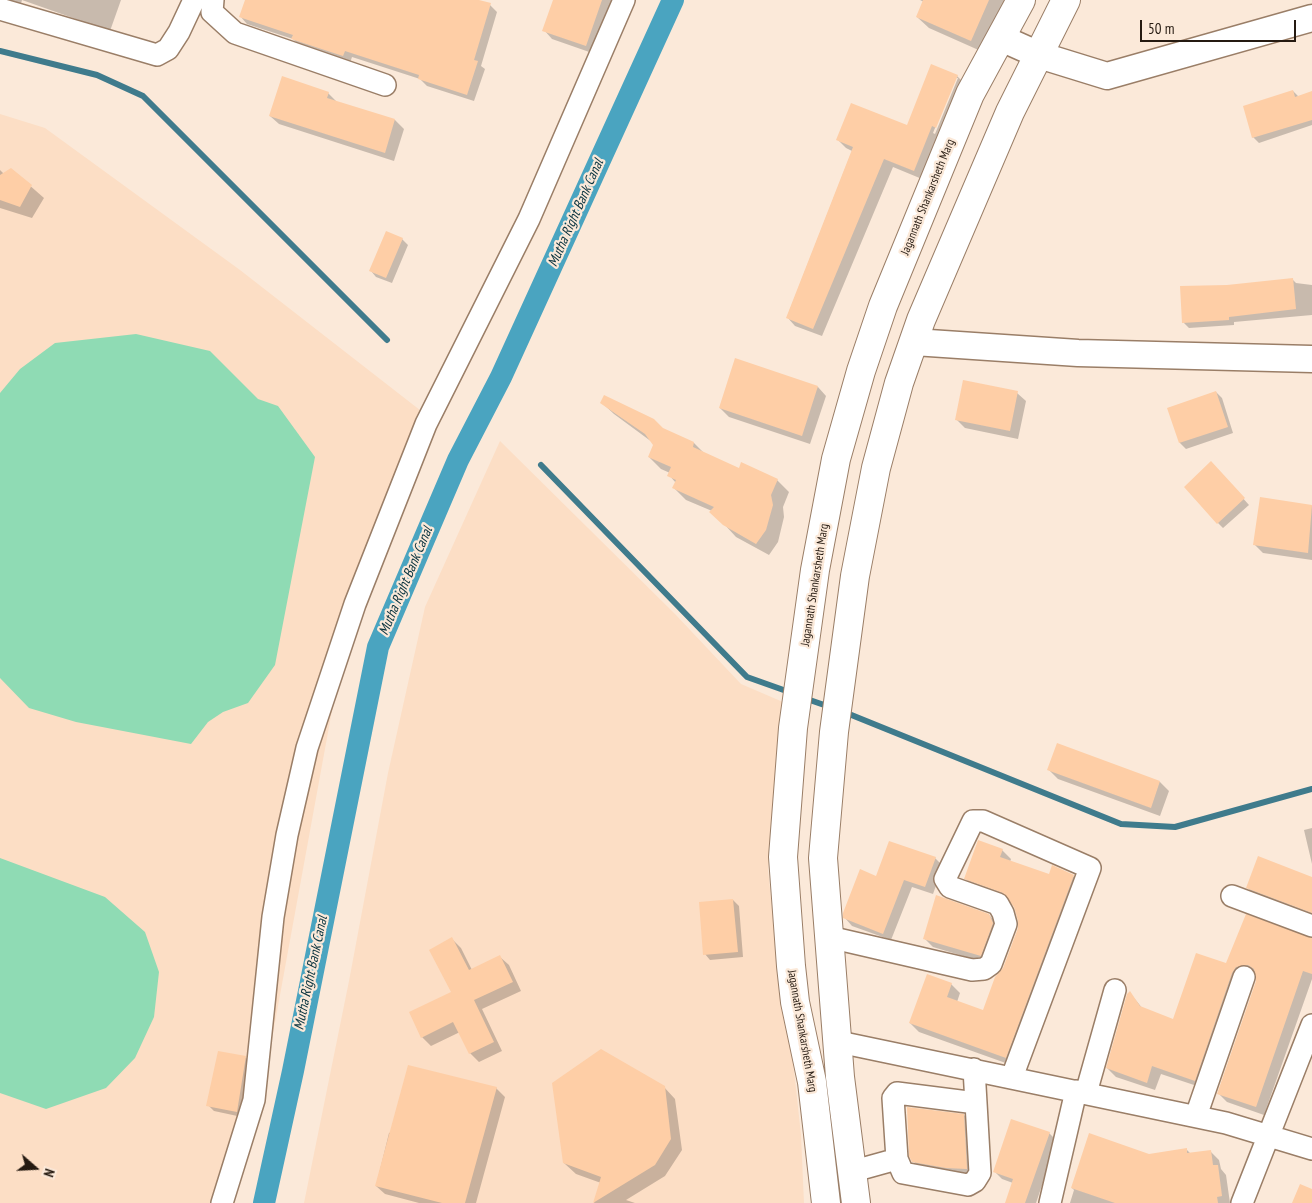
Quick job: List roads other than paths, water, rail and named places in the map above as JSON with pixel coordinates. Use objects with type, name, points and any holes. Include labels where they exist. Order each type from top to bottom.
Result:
[{"type":"highway","name":"Jagannath Shankarsheth Marg","points":[[826,1203],[812,1082],[796,1002],[789,946],[783,857],[791,760],[815,570],[836,459],[861,371],[884,306],[970,94],[1021,0]]},
{"type":"highway","points":[[856,1203],[840,1077],[839,1042],[823,858],[832,763],[855,576],[876,468],[899,383],[914,342],[1010,112],[1066,0]]},
{"type":"street","points":[[0,8],[157,56],[168,49],[179,32],[194,0]]},
{"type":"street","points":[[213,0],[212,12],[235,33],[385,85]]},
{"type":"street","points":[[222,1203],[254,1100],[273,917],[287,835],[307,748],[355,604],[426,424],[529,219],[624,0]]},
{"type":"street","points":[[1001,38],[1039,55],[1107,76],[1312,18]]},
{"type":"street","points":[[914,342],[1078,353],[1312,359]]},
{"type":"street","points":[[829,937],[972,970],[984,969],[991,964],[1006,924],[1003,913],[998,904],[950,887],[945,879],[973,821],[983,821],[1090,868],[1012,1077]]},
{"type":"street","points":[[1232,896],[1312,926]]},
{"type":"street","points":[[1196,1116],[1244,977]]},
{"type":"street","points":[[1050,1203],[1081,1092],[1115,990]]},
{"type":"street","points":[[1242,1203],[1311,1029]]},
{"type":"street","points":[[839,1042],[1196,1116],[1312,1149]]},
{"type":"street","points":[[974,1069],[976,1103],[980,1173],[975,1181],[968,1184],[903,1173],[897,1159],[893,1098],[897,1093],[976,1103]]},
{"type":"street","points":[[861,1169],[897,1159]]},
{"type":"waterway","name":"Mutha Right Bank Canal","points":[[264,1203],[293,1071],[378,647],[458,460],[501,377],[673,0]]},
{"type":"waterway","points":[[0,51],[97,75],[143,96],[387,340]]},
{"type":"waterway","points":[[541,465],[747,677],[792,693]]},
{"type":"waterway","points":[[804,698],[830,707]]},
{"type":"waterway","points":[[844,712],[1121,824],[1175,827],[1312,789]]}]
